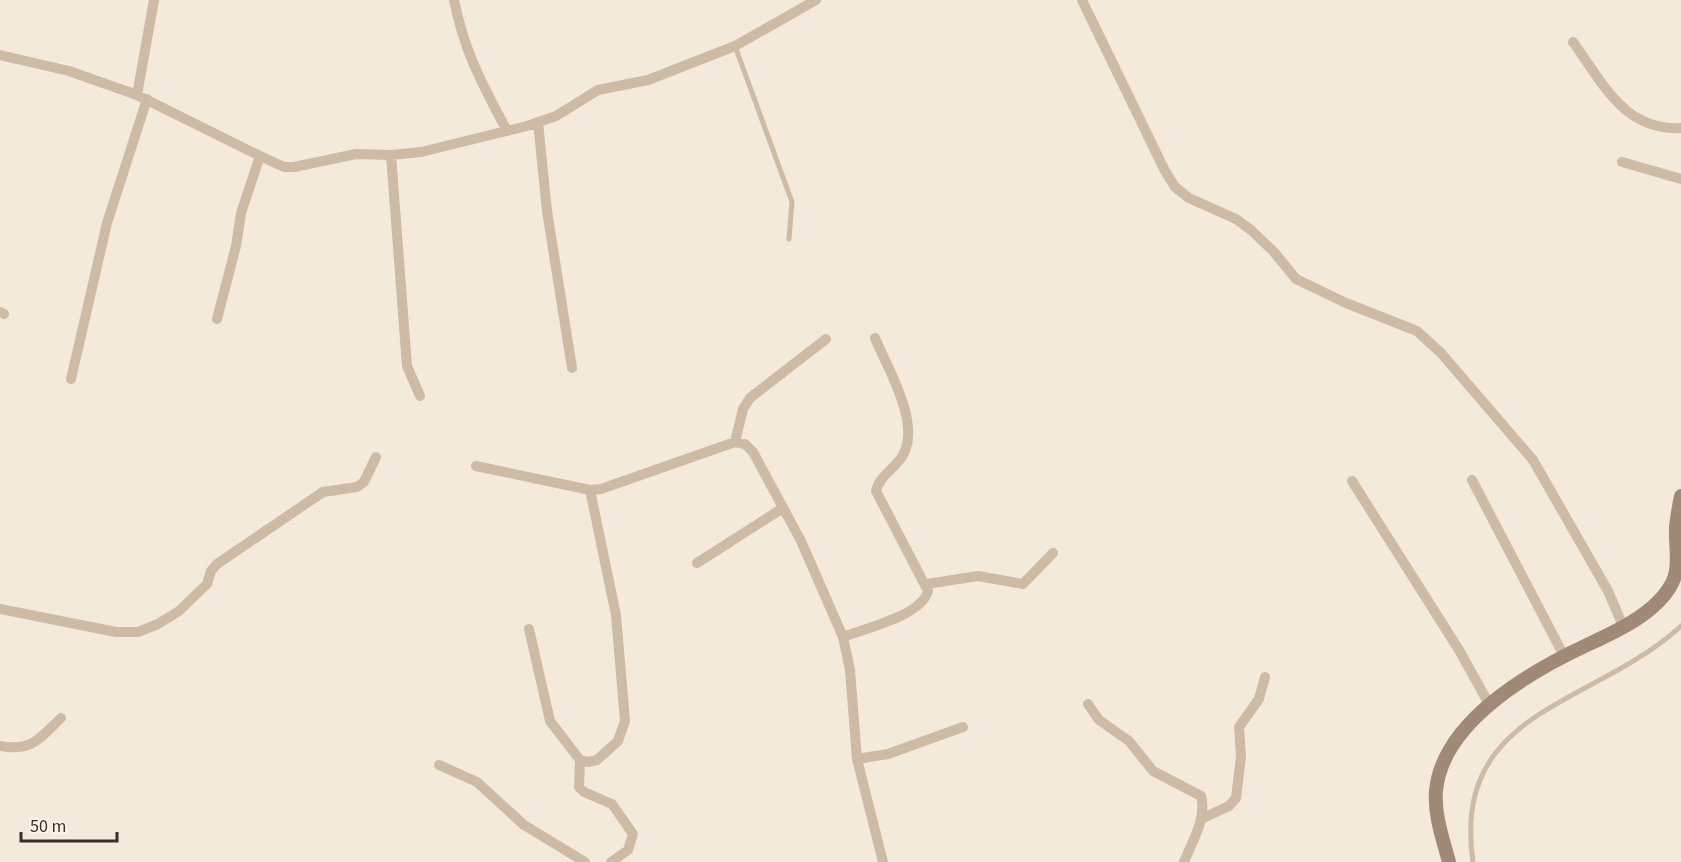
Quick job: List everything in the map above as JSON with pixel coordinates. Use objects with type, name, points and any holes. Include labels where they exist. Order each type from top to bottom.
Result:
[{"type":"street","points":[[71,379],[106,223],[142,97],[153,0]]},
{"type":"street","points":[[454,0],[461,35],[472,65],[507,131]]},
{"type":"street","points":[[0,55],[69,71],[142,97],[260,156],[284,166],[294,167],[356,154],[391,155],[421,152],[538,122],[570,108],[598,90],[648,80],[735,46],[816,0]]},
{"type":"street","points":[[1082,0],[1149,140],[1175,187],[1189,198],[1236,219],[1251,230],[1275,252],[1296,279],[1424,336],[1533,460],[1608,591],[1623,626]]},
{"type":"street","points":[[1573,42],[1613,97],[1632,116],[1650,126],[1681,128]]},
{"type":"street","points":[[538,122],[547,211],[572,368]]},
{"type":"street","points":[[391,155],[407,366],[420,396]]},
{"type":"street","points":[[216,319],[236,246],[241,213],[260,156]]},
{"type":"street","points":[[1622,162],[1681,179]]},
{"type":"street","points":[[843,637],[906,614],[926,600],[927,584],[876,491],[880,481],[903,455],[910,426],[875,338]]},
{"type":"street","points":[[735,442],[743,409],[750,398],[826,339]]},
{"type":"street","points":[[476,466],[590,490],[601,489],[735,442],[745,444],[753,452],[801,541],[843,637],[850,670],[857,759],[883,862]]},
{"type":"street","points":[[0,609],[116,632],[138,632],[158,624],[179,610],[207,584],[210,570],[217,564],[323,492],[349,489],[364,482],[376,457]]},
{"type":"street","points":[[1472,480],[1564,656]]},
{"type":"street","points":[[1352,482],[1404,560],[1490,704]]},
{"type":"street","points":[[529,629],[546,713],[572,752],[588,762],[597,760],[618,741],[625,721],[616,615],[590,490]]},
{"type":"street","points":[[1449,862],[1437,813],[1436,790],[1441,770],[1451,747],[1490,704],[1541,668],[1610,636],[1658,601],[1674,578],[1676,527],[1681,496]]},
{"type":"street","points":[[697,563],[783,508]]},
{"type":"street","points":[[927,584],[978,576],[1023,584],[1053,553]]},
{"type":"street","points":[[1201,819],[1229,806],[1236,798],[1241,757],[1239,727],[1259,699],[1265,677]]},
{"type":"street","points":[[1088,704],[1099,720],[1130,741],[1153,771],[1201,796],[1203,804],[1201,819],[1184,862]]},
{"type":"street","points":[[0,746],[21,748],[33,744],[61,718]]},
{"type":"street","points":[[857,759],[888,754],[963,728]]},
{"type":"street","points":[[580,759],[579,788],[612,804],[633,834],[628,849],[611,862]]},
{"type":"street","points":[[438,765],[477,782],[524,825],[585,862]]},
{"type":"lane","points":[[735,46],[792,202],[789,239]]},
{"type":"lane","points":[[1473,862],[1469,828],[1470,811],[1476,786],[1495,750],[1510,736],[1549,710],[1664,642],[1681,626]]}]
